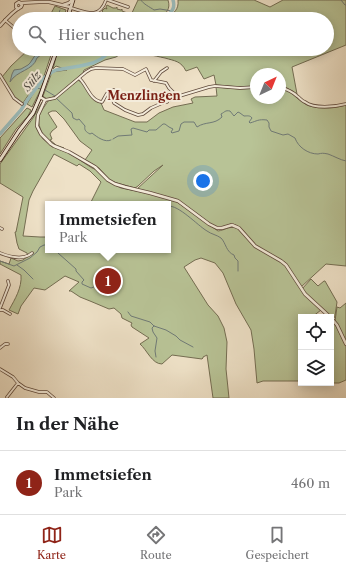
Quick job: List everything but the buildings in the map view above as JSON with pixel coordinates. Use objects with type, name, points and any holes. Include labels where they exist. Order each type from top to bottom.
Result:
[{"type":"main road","points":[[69,12],[73,0]]},
{"type":"main road","points":[[0,160],[32,115],[40,98],[55,56]]},
{"type":"street","points":[[62,5],[73,0]]},
{"type":"street","points":[[97,12],[102,9],[107,0],[128,7]]},
{"type":"street","points":[[18,4],[44,2],[62,5],[84,12]]},
{"type":"street","points":[[0,26],[12,13]]},
{"type":"street","points":[[5,20],[12,26]]},
{"type":"street","points":[[44,101],[55,98],[86,72],[94,68],[123,69],[135,75],[146,70],[149,78],[154,81],[166,83],[173,92],[173,98]]},
{"type":"street","points":[[154,81],[161,72],[168,68]]},
{"type":"street","points":[[0,75],[14,98],[22,104]]},
{"type":"street","points":[[79,78],[90,95],[98,102],[102,102],[108,93],[114,90],[112,99],[114,103],[136,115],[141,115],[151,108],[173,98],[209,87],[250,87]]},
{"type":"street","points":[[286,89],[296,95],[305,103],[313,105],[330,107],[346,104]]},
{"type":"street","points":[[156,93],[165,98],[167,102]]},
{"type":"street","points":[[40,98],[44,101]]},
{"type":"street","points":[[44,101],[38,115],[37,126],[41,134],[51,144],[69,152],[95,167],[108,180],[115,184],[176,200],[209,224],[217,228],[232,225],[240,228],[255,246],[286,265],[305,294],[326,314]]},
{"type":"street","points":[[0,253],[18,258],[25,257],[32,253]]},
{"type":"street","points":[[8,281],[8,286],[0,309],[10,314]]},
{"type":"street","points":[[334,321],[346,344]]},
{"type":"street","points":[[0,348],[8,344]]},
{"type":"street","points":[[0,369],[13,377],[25,388],[47,392],[54,398]]},
{"type":"street","points":[[7,397],[18,383]]},
{"type":"green space","points":[[138,0],[168,0],[169,3],[166,12],[132,12]]},
{"type":"green space","points":[[178,0],[254,0],[270,7],[283,0],[346,0],[346,45],[334,50],[334,12],[175,12],[177,9]]},
{"type":"green space","points":[[107,5],[113,8],[117,7],[117,9],[122,9],[122,11],[125,12],[102,11],[105,8],[107,9]]},
{"type":"green space","points":[[55,6],[66,10],[65,12],[52,12]]},
{"type":"green space","points":[[22,56],[51,56],[44,76],[23,103],[15,99],[2,77]]},
{"type":"green space","points":[[56,56],[118,56],[84,70],[83,73],[56,96],[47,99],[43,96],[52,72],[67,70],[56,66],[53,69]]},
{"type":"green space","points":[[154,56],[319,56],[292,67],[297,94],[286,88],[286,68],[250,68],[250,86],[240,87],[216,85],[214,75],[204,79],[197,67],[186,71],[182,65],[177,62]]},
{"type":"green space","points":[[44,80],[32,107],[27,104],[36,89]]},
{"type":"green space","points":[[78,80],[84,85],[97,102],[101,103],[104,110],[135,122],[147,122],[159,113],[173,107],[193,103],[191,99],[195,97],[217,96],[216,87],[250,88],[250,104],[286,104],[286,90],[306,105],[317,108],[329,108],[346,105],[346,266],[326,264],[301,287],[286,263],[258,247],[241,228],[236,225],[232,224],[215,227],[178,200],[137,189],[163,165],[135,188],[111,181],[99,168],[85,160],[92,150],[80,141],[64,119],[56,111],[48,113],[57,127],[50,134],[52,139],[50,140],[56,145],[64,148],[54,145],[49,142],[42,133],[39,123],[40,114],[48,101],[56,98]]},
{"type":"green space","points":[[42,102],[36,117],[37,129],[43,139],[53,147],[69,153],[97,170],[105,179],[121,188],[152,194],[177,202],[218,231],[229,228],[237,228],[255,247],[281,261],[289,270],[302,291],[321,310],[316,314],[298,314],[298,381],[263,381],[257,383],[251,330],[236,304],[223,273],[215,263],[201,258],[184,267],[208,305],[218,316],[224,328],[227,342],[226,369],[229,398],[213,398],[207,355],[202,359],[172,355],[162,364],[155,362],[140,344],[149,338],[132,327],[132,323],[122,318],[121,314],[114,308],[109,309],[69,291],[79,282],[65,276],[45,290],[34,288],[21,306],[18,314],[9,310],[16,298],[21,275],[0,264],[0,261],[9,264],[11,258],[18,261],[23,260],[28,256],[27,253],[19,249],[15,232],[23,197],[0,183],[0,164],[33,118]]},
{"type":"green space","points":[[27,108],[31,110],[28,116],[16,129],[0,154],[0,138]]},
{"type":"green space","points":[[311,279],[318,286],[325,281],[337,302],[334,318],[334,314],[328,314],[302,289]]},
{"type":"green space","points":[[346,303],[346,342],[335,321],[337,307],[340,308]]},
{"type":"green space","points":[[334,322],[346,345],[346,380],[339,383],[334,383]]},
{"type":"water","points":[[35,56],[40,56],[32,66],[17,75],[10,82],[14,70],[21,69],[30,63]]},
{"type":"waterway","points":[[141,0],[154,10],[160,9],[172,11]]},
{"type":"waterway","name":"Sülz","points":[[171,12],[174,6],[173,0]]},
{"type":"waterway","points":[[341,0],[346,5]]},
{"type":"waterway","name":"Sülz","points":[[0,134],[21,110],[44,78],[52,72],[93,63],[105,56]]},
{"type":"waterway","name":"Sülz","points":[[36,88],[41,89]]},
{"type":"waterway","points":[[45,90],[55,96]]},
{"type":"waterway","points":[[56,98],[72,113],[73,118],[77,120],[79,119],[85,126],[85,130],[87,132],[90,134],[92,133],[104,140],[111,140]]},
{"type":"waterway","points":[[113,139],[118,136],[132,135],[131,129],[133,128],[147,132],[149,130],[156,130],[163,124],[173,129],[171,132],[172,133],[179,131],[181,124],[184,122],[194,122],[197,127],[216,121],[222,117],[221,114],[226,111],[230,111],[234,116],[238,112],[244,116],[250,116],[252,118],[249,122],[250,123],[260,120],[267,120],[271,131],[283,135],[288,134],[295,138],[298,144],[307,151],[314,154],[328,154],[346,161]]},
{"type":"waterway","points":[[171,207],[188,216],[207,231],[221,238],[228,250],[238,261],[238,271]]},
{"type":"waterway","points":[[0,261],[14,266],[30,258],[40,247],[45,245]]},
{"type":"waterway","points":[[58,253],[76,269],[84,280],[82,284],[91,288],[95,286],[110,295]]},
{"type":"waterway","points":[[17,265],[33,279]]},
{"type":"waterway","points":[[128,312],[131,316],[150,322],[154,326],[166,330],[193,347]]},
{"type":"waterway","points":[[154,326],[152,328],[157,338],[155,351],[156,357]]},
{"type":"place","name":"Immetsiefen","points":[[108,281]]},
{"type":"district","name":"Menzlingen","points":[[144,95]]}]
